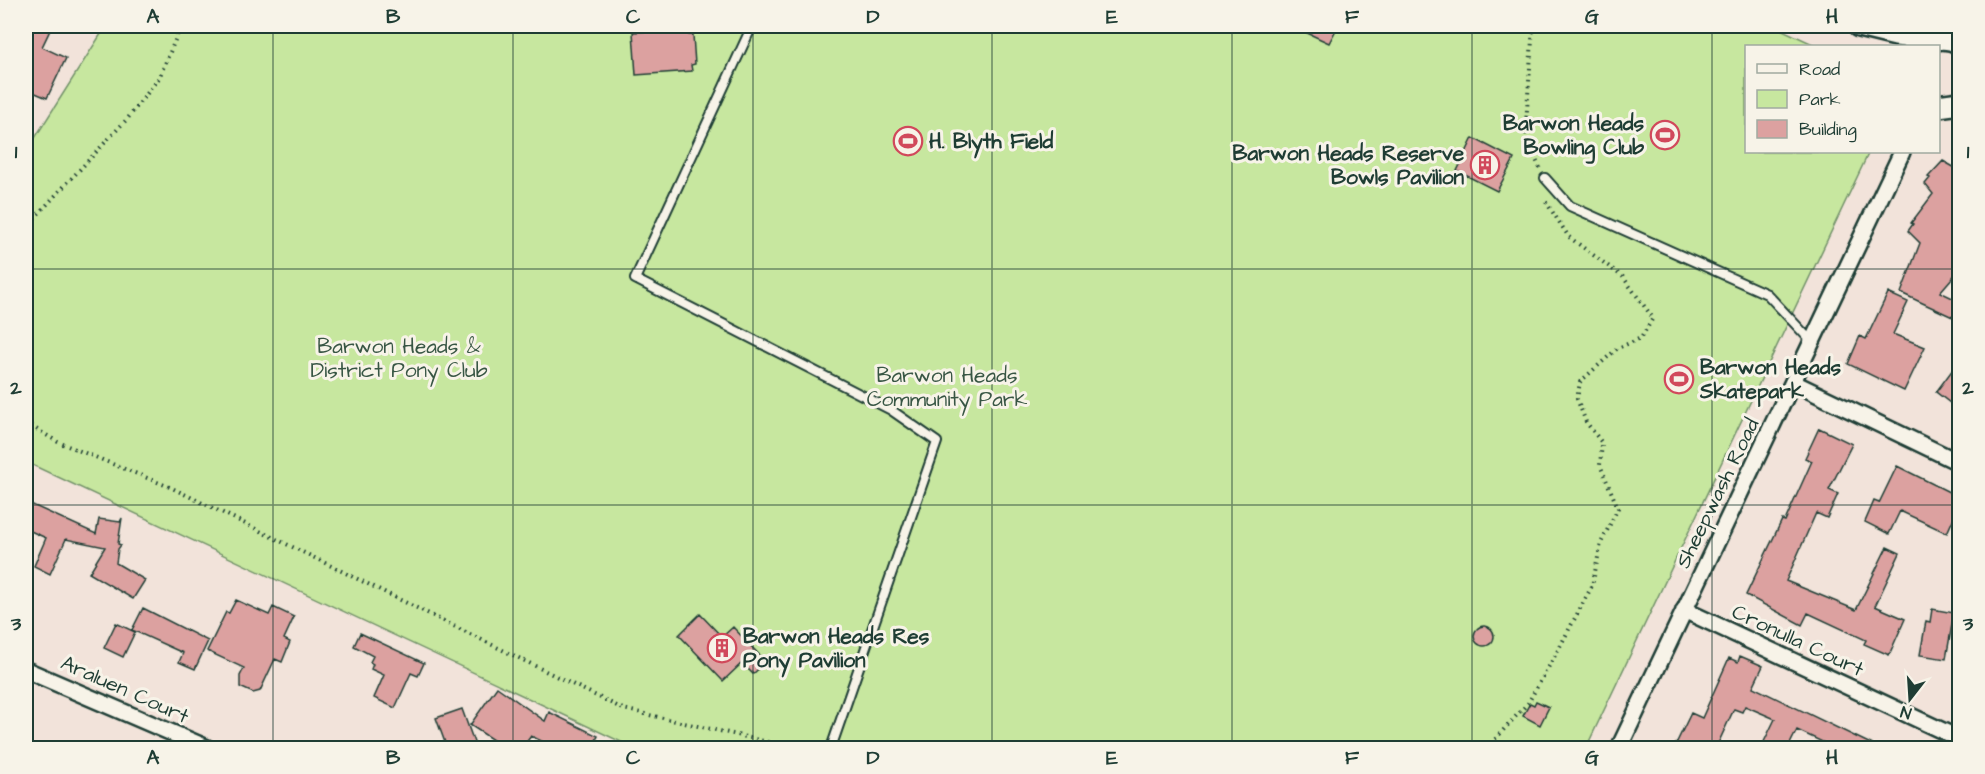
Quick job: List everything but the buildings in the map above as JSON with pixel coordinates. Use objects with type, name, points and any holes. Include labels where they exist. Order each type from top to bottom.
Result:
[{"type":"street","points":[[1863,27],[1942,38]]},
{"type":"street","points":[[1863,27],[1884,45]]},
{"type":"street","name":"Sheepwash Road","points":[[1619,748],[1902,154]]},
{"type":"street","points":[[1794,383],[1959,463]]},
{"type":"street","name":"Cronulla Court","points":[[1684,609],[1959,739]]},
{"type":"street","name":"Araluen Court","points":[[26,670],[207,748]]},
{"type":"lane","points":[[752,26],[635,279],[891,410],[937,442],[831,748]]},
{"type":"lane","points":[[1545,178],[1570,206],[1767,294],[1812,342]]},
{"type":"path","points":[[26,227],[128,118],[159,78],[181,26]]},
{"type":"path","points":[[1487,748],[1528,703],[1557,652],[1592,586],[1601,543],[1618,508],[1600,465],[1602,442],[1586,422],[1577,399],[1580,382],[1618,348],[1641,338],[1653,318],[1623,277],[1569,237],[1544,199],[1545,178],[1525,137],[1533,26]]},
{"type":"path","points":[[26,423],[58,442],[172,488],[623,709],[794,748]]},
{"type":"green space","name":"Barwon Heads Community Park","points":[[106,26],[1774,26],[1815,45],[1745,45],[1745,153],[1869,153],[1586,748],[634,748],[26,462],[26,152]]},
{"type":"place","name":"Barwon Heads Bowling Club","points":[[1665,135]]},
{"type":"place","name":"H. Blyth Field","points":[[908,141]]},
{"type":"place","name":"Barwon Heads Reserve Bowls Pavilion","points":[[1485,165]]},
{"type":"place","name":"Barwon Heads Skatepark","points":[[1679,379]]},
{"type":"place","name":"Barwon Heads Res Pony Pavilion","points":[[722,648]]},
{"type":"park label","name":"Barwon Heads & District Pony Club","points":[[399,358]]}]
